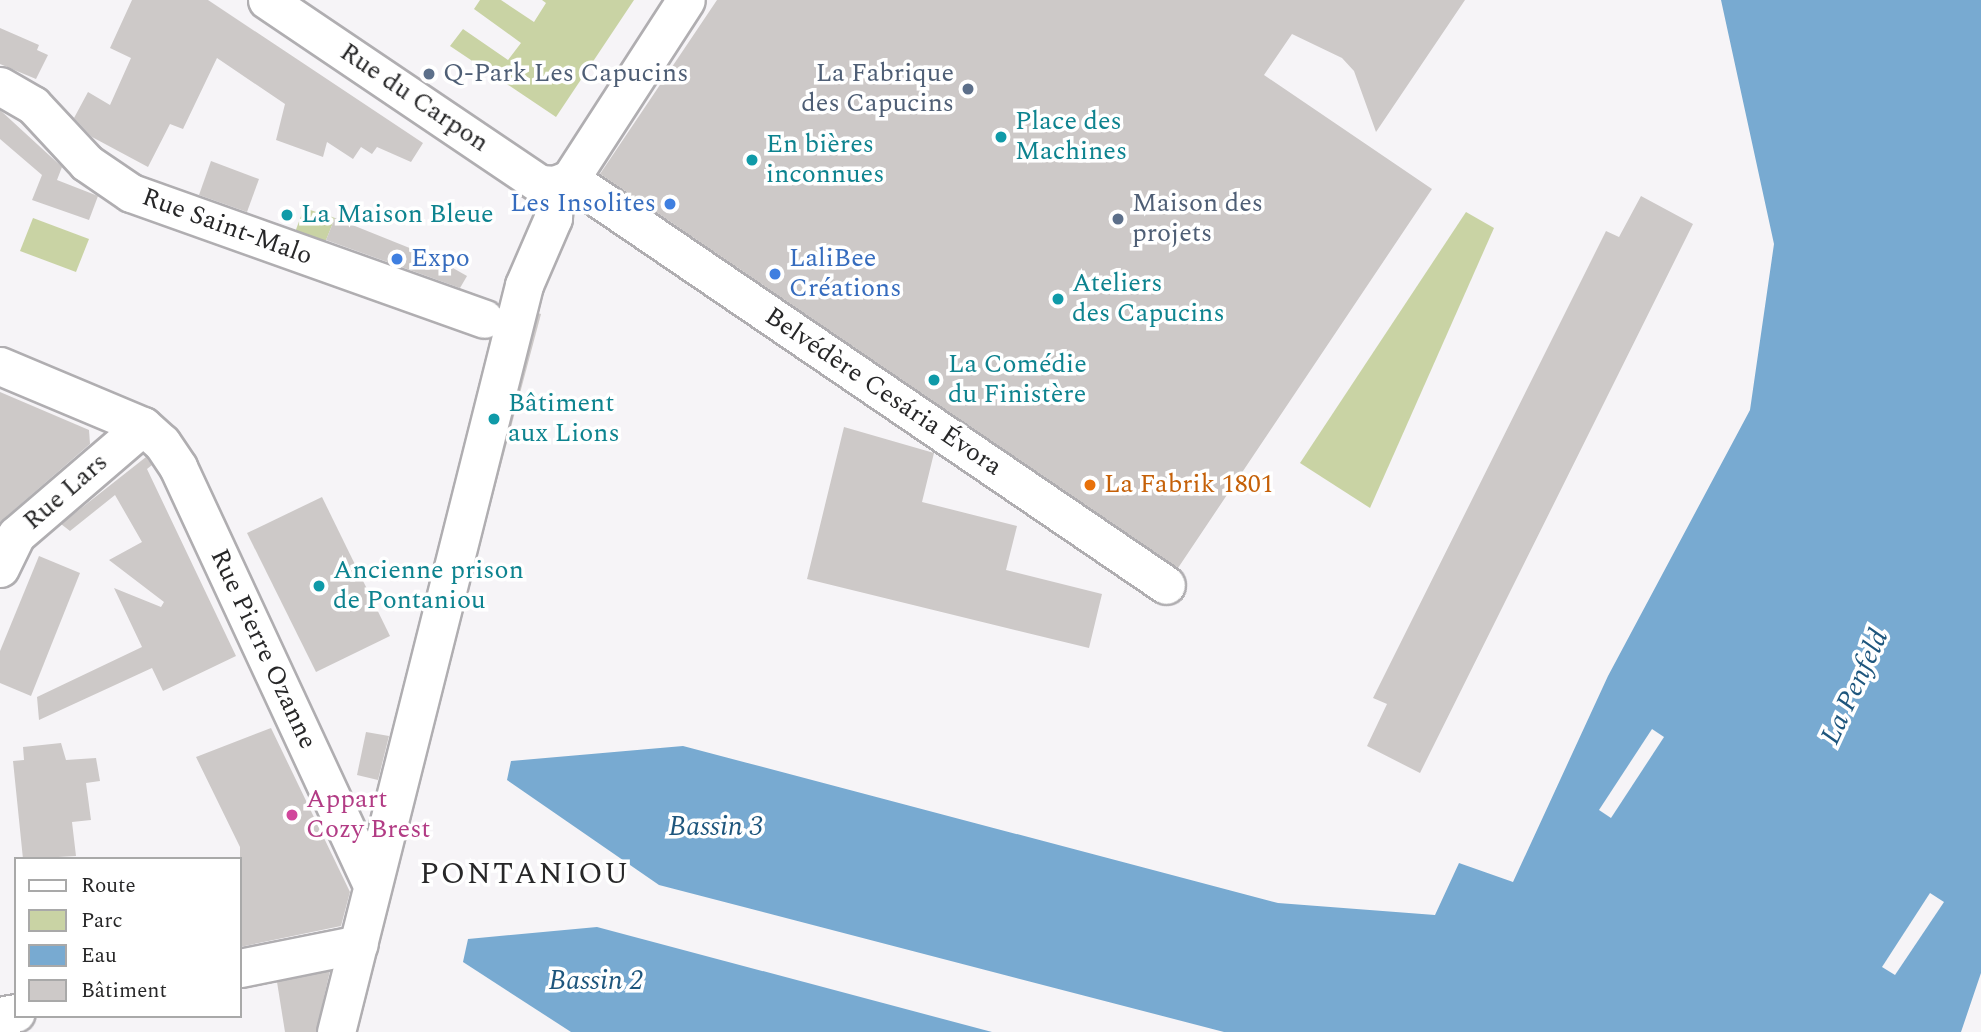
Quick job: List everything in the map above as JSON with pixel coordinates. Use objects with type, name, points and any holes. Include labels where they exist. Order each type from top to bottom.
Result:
[{"type":"street","name":"Rue du Carpon","points":[[267,0],[540,184],[563,182]]},
{"type":"street","points":[[336,1032],[359,944],[370,880],[524,285],[553,218],[563,182],[686,0]]},
{"type":"street","name":"Rue Saint-Malo","points":[[0,86],[33,105],[113,183],[484,318]]},
{"type":"street","name":"Belvédère Cesária Évora","points":[[563,182],[1166,585]]},
{"type":"street","points":[[0,366],[143,426]]},
{"type":"street","name":"Rue Lars","points":[[0,568],[16,535],[143,426]]},
{"type":"street","name":"Rue Pierre Ozanne","points":[[143,426],[178,467],[370,880]]},
{"type":"street","points":[[242,968],[359,944]]},
{"type":"green space","points":[[480,0],[501,0],[534,22],[546,3],[542,0],[634,0],[556,117],[450,46],[463,29],[508,60],[521,43],[474,9]]},
{"type":"green space","points":[[304,208],[335,218],[324,245],[294,235]]},
{"type":"green space","points":[[1466,212],[1494,228],[1370,508],[1300,463]]},
{"type":"green space","points":[[33,218],[89,239],[76,272],[20,251]]},
{"type":"water","points":[[1721,0],[1981,0],[1981,973],[1961,1032],[1224,1032],[659,885],[507,780],[511,761],[683,746],[1278,903],[1435,915],[1459,863],[1513,882],[1608,676],[1750,410],[1774,244]]},
{"type":"water","name":"Bassin 2","points":[[597,927],[992,1032],[571,1032],[463,962],[468,939]]},
{"type":"pier","points":[[1652,729],[1664,737],[1611,818],[1599,810]]},
{"type":"pier","points":[[1930,893],[1944,902],[1895,975],[1882,967]]},
{"type":"building","points":[[132,0],[208,0],[423,143],[411,162],[377,147],[372,154],[361,147],[353,159],[327,142],[323,157],[276,140],[285,104],[217,58],[183,129],[170,124],[148,167],[92,137],[74,118],[88,92],[110,105],[131,58],[110,48]]},
{"type":"building","name":"Ateliers des Capucins","points":[[717,0],[1465,0],[1376,132],[1354,71],[1342,58],[1292,34],[1264,75],[1432,189],[1178,568],[600,174]]},
{"type":"building","points":[[0,28],[39,45],[37,50],[48,55],[36,79],[0,64]]},
{"type":"building","points":[[0,110],[62,167],[57,180],[98,196],[89,220],[32,200],[42,175],[0,139]]},
{"type":"building","points":[[211,161],[259,179],[247,212],[199,195]]},
{"type":"building","points":[[1641,196],[1693,224],[1420,773],[1367,746],[1387,704],[1373,698],[1606,231],[1619,237]]},
{"type":"building","points":[[335,218],[437,259],[467,276],[460,288],[326,240]]},
{"type":"building","points":[[538,313],[541,314],[488,514]]},
{"type":"building","points":[[0,392],[89,430],[90,444],[0,522]]},
{"type":"building","points":[[844,427],[934,453],[922,502],[1017,526],[1006,570],[1102,594],[1089,648],[807,579]]},
{"type":"building","points":[[146,457],[152,465],[147,469],[236,656],[163,691],[152,668],[39,720],[37,697],[142,647],[114,588],[161,607],[164,602],[109,560],[142,542],[115,495],[70,531],[61,524]]},
{"type":"building","name":"Ancienne prison de Pontaniou","points":[[322,497],[390,636],[316,672],[247,533]]},
{"type":"building","points":[[39,556],[80,573],[31,696],[0,683],[0,651]]},
{"type":"building","points":[[271,728],[350,892],[341,926],[242,947],[240,847],[196,757]]},
{"type":"building","points":[[366,732],[389,736],[378,780],[357,775]]},
{"type":"building","points":[[61,743],[66,760],[96,758],[100,781],[86,783],[91,820],[72,822],[76,856],[23,857],[13,761],[24,760],[23,747]]},
{"type":"building","points":[[330,971],[316,1032],[285,1032],[277,982]]},
{"type":"place","name":"Q-Park Les Capucins","points":[[429,74]]},
{"type":"place","name":"La Fabrique des Capucins","points":[[968,89]]},
{"type":"place","name":"Place des Machines","points":[[1001,137]]},
{"type":"place","name":"En bières inconnues","points":[[752,160]]},
{"type":"place","name":"Les Insolites","points":[[670,204]]},
{"type":"place","name":"La Maison Bleue","points":[[287,215]]},
{"type":"place","name":"Maison des projets","points":[[1118,219]]},
{"type":"place","name":"Expo","points":[[397,259]]},
{"type":"place","name":"LaliBee Créations","points":[[775,274]]},
{"type":"place","name":"Ateliers des Capucins","points":[[1058,299]]},
{"type":"place","name":"La Comédie du Finistère","points":[[934,380]]},
{"type":"place","name":"Bâtiment aux Lions","points":[[494,419]]},
{"type":"place","name":"La Fabrik 1801","points":[[1090,485]]},
{"type":"place","name":"Ancienne prison de Pontaniou","points":[[319,586]]},
{"type":"place","name":"Appart Cozy Brest","points":[[292,815]]},
{"type":"district","name":"PONTANIOU","points":[[525,874]]},
{"type":"water label","name":"La Penfeld","points":[[1855,687]]},
{"type":"water label","name":"Bassin 3","points":[[716,827]]}]
